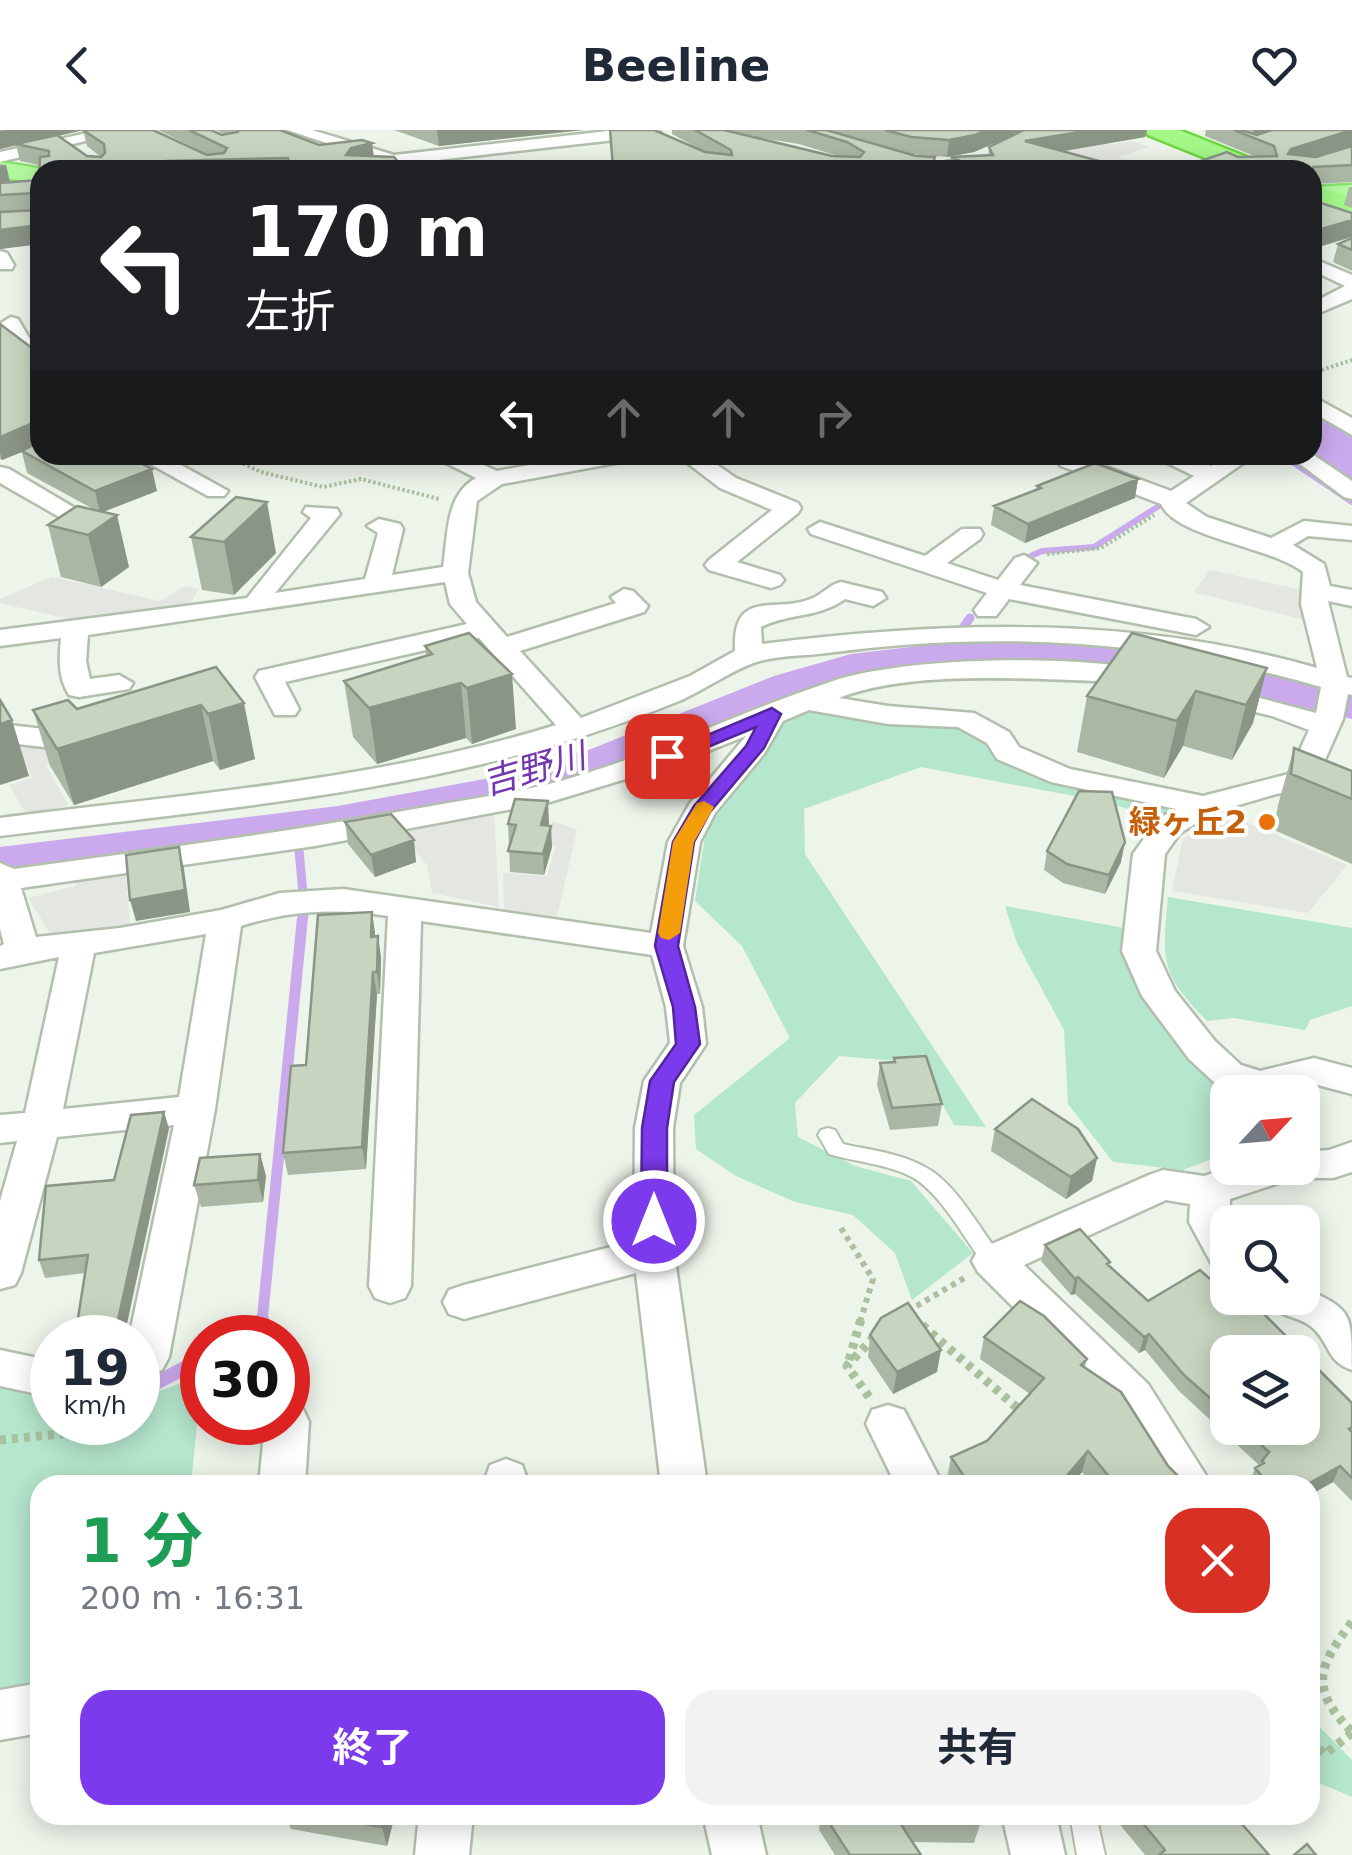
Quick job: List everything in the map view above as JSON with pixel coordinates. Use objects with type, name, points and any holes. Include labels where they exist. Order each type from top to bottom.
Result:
[{"type":"highway","points":[[1128,130],[1202,160]]},
{"type":"highway","points":[[1157,130],[1233,160]]},
{"type":"highway","points":[[1322,199],[1352,208]]},
{"type":"highway","points":[[1322,202],[1352,222]]},
{"type":"main road","points":[[1322,196],[1352,193]]},
{"type":"street","points":[[0,157],[122,130]]},
{"type":"street","points":[[295,130],[384,160]]},
{"type":"street","points":[[429,160],[648,133]]},
{"type":"street","points":[[0,140],[21,152]]},
{"type":"street","points":[[65,143],[88,159]]},
{"type":"street","points":[[882,144],[914,160]]},
{"type":"street","points":[[1322,258],[1339,250]]},
{"type":"street","points":[[1322,267],[1350,281],[1334,302],[1322,306]]},
{"type":"street","points":[[9,321],[23,346],[30,350]]},
{"type":"street","points":[[1322,408],[1347,424]]},
{"type":"street","points":[[1322,428],[1347,424]]},
{"type":"street","points":[[0,474],[28,461]]},
{"type":"street","points":[[165,465],[216,491]]},
{"type":"street","points":[[464,465],[495,478]]},
{"type":"street","points":[[539,465],[495,478],[474,489],[464,506],[455,573],[463,604],[576,730]]},
{"type":"street","points":[[703,465],[728,482],[788,508],[718,566],[771,580]]},
{"type":"street","points":[[1079,465],[1172,502],[1198,522],[1274,546],[1303,557],[1312,565],[1317,591],[1314,604],[1324,651],[1340,684],[1333,725],[1300,782]]},
{"type":"street","points":[[1188,465],[1214,475]]},
{"type":"street","points":[[1172,502],[1229,465]]},
{"type":"street","points":[[1313,465],[1352,492]]},
{"type":"street","points":[[0,474],[105,533]]},
{"type":"street","points":[[261,604],[260,595],[328,514],[315,512]]},
{"type":"street","points":[[377,584],[391,529],[378,526]]},
{"type":"street","points":[[1274,546],[1304,528],[1352,533]]},
{"type":"street","points":[[820,529],[930,564],[995,600],[1324,651]]},
{"type":"street","points":[[930,564],[971,534]]},
{"type":"street","points":[[995,600],[1024,563]]},
{"type":"street","points":[[0,638],[261,604],[455,573]]},
{"type":"street","points":[[749,654],[747,624],[772,611],[819,606],[841,590],[874,598]]},
{"type":"street","points":[[1317,591],[1352,598]]},
{"type":"street","points":[[285,709],[268,677],[495,638],[635,606],[624,598]]},
{"type":"street","points":[[75,629],[72,661],[79,688],[119,683]]},
{"type":"street","points":[[0,827],[297,790],[449,763],[576,730],[705,680],[749,654],[876,638],[1046,634],[1159,644],[1258,661],[1340,684]]},
{"type":"street","points":[[666,946],[344,899],[280,903],[225,920],[12,954],[1,878],[299,839],[550,794],[667,756],[841,686],[920,675],[971,670],[1106,673],[1166,681],[1333,725]]},
{"type":"street","points":[[808,701],[888,714],[964,720],[999,738],[1007,753],[1062,776],[1204,805]]},
{"type":"street","points":[[683,1475],[654,1252],[654,1128],[662,1081],[688,1044],[684,1007],[666,946],[684,842],[701,810],[754,748],[772,714]]},
{"type":"street","points":[[0,733],[111,746]]},
{"type":"street","points":[[1352,803],[1300,782],[1274,784],[1204,805],[1169,826],[1148,854],[1140,951],[1160,996],[1202,1050],[1228,1074],[1260,1084],[1314,1071],[1352,1082]]},
{"type":"street","points":[[390,1286],[405,908]]},
{"type":"street","points":[[155,1315],[196,1109],[225,920]]},
{"type":"street","points":[[0,1273],[41,1125],[79,944]]},
{"type":"street","points":[[0,1129],[196,1109]]},
{"type":"street","points":[[1320,1165],[1352,1156]]},
{"type":"street","points":[[1183,1475],[1132,1397],[994,1262],[1163,1184],[1211,1192],[1221,1185]]},
{"type":"street","points":[[1210,1205],[1211,1192]]},
{"type":"street","points":[[464,1302],[654,1252]]},
{"type":"street","points":[[1340,1308],[1352,1352]]},
{"type":"street","points":[[0,1368],[30,1375]]},
{"type":"street","points":[[888,1424],[915,1475]]},
{"type":"street","points":[[283,1475],[285,1445]]},
{"type":"street","points":[[0,1715],[30,1710]]},
{"type":"street","points":[[442,1855],[445,1825]]},
{"type":"street","points":[[732,1825],[739,1855]]},
{"type":"street","points":[[1031,1825],[1038,1855]]},
{"type":"lane","points":[[828,1135],[836,1149],[924,1174],[994,1262]]},
{"type":"lane","points":[[1085,1825],[1091,1855]]},
{"type":"path","points":[[1322,369],[1352,360]]},
{"type":"path","points":[[246,465],[323,487],[360,478],[464,506]]},
{"type":"path","points":[[1024,563],[1038,556],[1100,548],[1172,502]]},
{"type":"path","points":[[840,1228],[874,1279],[847,1366]]},
{"type":"path","points":[[891,1323],[994,1262]]},
{"type":"path","points":[[906,1312],[1034,1421]]},
{"type":"path","points":[[847,1366],[877,1334]]},
{"type":"path","points":[[847,1366],[888,1424]]},
{"type":"path","points":[[0,1440],[30,1437]]},
{"type":"path","points":[[1320,1672],[1331,1648],[1352,1622]]},
{"type":"path","points":[[1320,1678],[1327,1708],[1352,1732],[1325,1754],[1320,1750]]},
{"type":"green space","points":[[813,707],[941,720],[993,738],[1000,754],[1191,805],[1157,817],[1095,800],[921,767],[804,809],[805,854],[986,1127],[954,1125],[920,1063],[839,1056],[795,1103],[798,1137],[855,1166],[911,1181],[973,1253],[912,1300],[895,1253],[853,1215],[795,1202],[736,1176],[696,1149],[694,1115],[790,1038],[742,946],[695,901],[707,822],[782,719]]},
{"type":"green space","points":[[1168,897],[1352,928],[1352,1006],[1310,1020],[1305,1030],[1234,1018],[1207,1021],[1172,978],[1165,952]]},
{"type":"green space","points":[[1005,906],[1124,928],[1131,968],[1183,1053],[1218,1075],[1210,1075],[1210,1160],[1183,1170],[1113,1162],[1068,1104],[1064,1030],[1017,943]]},
{"type":"green space","points":[[0,1383],[30,1390],[30,1445],[160,1445],[160,1391],[180,1383],[180,1445],[195,1445],[192,1475],[30,1475],[30,1696],[0,1700]]},
{"type":"green space","points":[[1320,1727],[1352,1760],[1352,1797],[1320,1783]]},
{"type":"shaded area","points":[[1094,139],[1107,145],[1132,141],[1149,147],[1118,157],[1129,160],[1066,160],[1055,140]]},
{"type":"shaded area","points":[[1210,570],[1307,591],[1313,622],[1194,592]]},
{"type":"shaded area","points":[[52,577],[160,601],[185,586],[199,589],[188,607],[77,621],[0,603],[0,599]]},
{"type":"shaded area","points":[[9,736],[87,753],[46,765],[68,805],[28,817],[9,785],[33,778]]},
{"type":"shaded area","points":[[494,810],[499,907],[432,893],[427,865],[399,830]]},
{"type":"shaded area","points":[[1227,814],[1347,865],[1308,913],[1172,891],[1183,839]]},
{"type":"shaded area","points":[[553,821],[577,830],[557,917],[504,910],[503,873],[547,876],[556,846],[546,845]]},
{"type":"shaded area","points":[[125,868],[130,924],[54,939],[28,898],[76,886],[76,876]]},
{"type":"water","points":[[1322,418],[1352,437],[1352,481],[1322,460]]},
{"type":"water","name":"吉野川","points":[[1071,642],[1213,661],[1318,684],[1352,695],[1352,719],[1162,673],[888,670],[821,684],[644,754],[538,786],[397,814],[0,869],[0,847],[338,806],[490,778],[591,749],[774,676],[851,654],[935,644]]},
{"type":"building","points":[[83,130],[153,130],[207,155],[224,153],[227,148],[189,130],[211,130],[222,135],[239,130],[280,130],[319,145],[362,140],[372,143],[351,148],[346,155],[397,160],[40,160],[49,156],[49,151],[16,144],[57,135],[87,156],[101,157],[104,144]]},
{"type":"building","points":[[610,130],[654,130],[705,152],[732,155],[731,150],[695,130],[724,130],[832,156],[860,157],[864,152],[847,142],[807,130],[826,130],[916,156],[935,157],[934,160],[612,160]]},
{"type":"building","points":[[885,130],[987,130],[949,140]]},
{"type":"building","points":[[1024,130],[1092,130],[1025,141],[1095,160],[951,157],[993,155],[989,147]]},
{"type":"building","points":[[1234,130],[1257,135],[1272,130],[1352,130],[1291,149],[1288,154],[1316,157],[1352,146],[1352,165],[1322,167],[1322,160],[1203,160],[1227,152],[1238,157],[1277,156],[1274,146]]},
{"type":"building","points":[[30,181],[30,193],[0,195],[0,183]]},
{"type":"building","points":[[1322,203],[1352,213],[1352,220],[1322,229]]},
{"type":"building","points":[[30,210],[30,226],[0,230],[0,212]]},
{"type":"building","points":[[1352,238],[1352,250],[1338,244]]},
{"type":"building","points":[[0,324],[30,346],[30,424],[0,437]]},
{"type":"building","points":[[48,465],[144,465],[152,469],[95,491]]},
{"type":"building","points":[[1090,465],[1138,479],[1028,524],[994,506],[1041,488],[1037,486]]},
{"type":"building","points":[[236,497],[267,502],[224,542],[191,537]]},
{"type":"building","points":[[77,506],[117,515],[88,535],[48,525]]},
{"type":"building","points":[[469,633],[512,674],[467,688],[461,683],[369,708],[344,681],[432,654],[425,646]]},
{"type":"building","points":[[1132,633],[1267,668],[1246,705],[1196,691],[1177,721],[1087,696]]},
{"type":"building","points":[[216,667],[244,703],[208,714],[201,705],[57,749],[33,710],[68,700],[77,709]]},
{"type":"building","points":[[0,700],[12,720],[0,724]]},
{"type":"building","points":[[1294,748],[1352,771],[1352,799],[1291,774]]},
{"type":"building","points":[[1079,791],[1112,792],[1125,842],[1109,875],[1067,864],[1047,851]]},
{"type":"building","points":[[515,799],[548,801],[541,825],[551,826],[543,854],[508,851],[516,825],[508,824]]},
{"type":"building","points":[[391,814],[414,840],[371,855],[345,822]]},
{"type":"building","points":[[179,847],[185,890],[130,900],[126,855]]},
{"type":"building","points":[[372,912],[371,937],[378,936],[377,972],[373,972],[362,1147],[283,1153],[291,1066],[306,1065],[318,915]]},
{"type":"building","points":[[926,1056],[942,1104],[892,1108],[880,1063]]},
{"type":"building","points":[[1032,1099],[1078,1129],[1097,1158],[1071,1177],[995,1129]]},
{"type":"building","points":[[164,1112],[119,1315],[78,1315],[88,1255],[39,1260],[46,1186],[114,1180],[131,1115]]},
{"type":"building","points":[[260,1154],[258,1180],[194,1185],[200,1158]]},
{"type":"building","points":[[1080,1229],[1110,1262],[1107,1264],[1148,1301],[1200,1270],[1210,1279],[1210,1315],[1265,1315],[1285,1335],[1210,1335],[1210,1398],[1149,1334],[1144,1337],[1078,1277],[1075,1279],[1045,1245]]},
{"type":"building","points":[[1020,1301],[1044,1316],[1087,1359],[1081,1365],[1121,1392],[1177,1475],[1108,1475],[1088,1451],[1068,1475],[963,1475],[951,1457],[987,1441],[1044,1378],[984,1337]]},
{"type":"building","points":[[908,1303],[941,1350],[897,1372],[870,1335],[881,1318]]},
{"type":"building","points":[[1320,1371],[1352,1403],[1352,1478],[1340,1466],[1320,1477],[1261,1475],[1255,1468],[1264,1463],[1269,1452],[1261,1445],[1320,1445]]},
{"type":"building","points":[[830,1825],[901,1825],[921,1855],[850,1855]]},
{"type":"building","points":[[1144,1825],[1243,1825],[1269,1855],[1159,1855],[1165,1850]]},
{"type":"building","points":[[1307,1844],[1316,1855],[1294,1855]]},
{"type":"waterway","points":[[1297,465],[1352,502]]},
{"type":"waterway","points":[[1015,563],[1042,551],[1094,547],[1159,506]]},
{"type":"waterway","points":[[960,632],[970,618]]},
{"type":"waterway","points":[[298,839],[304,904]]},
{"type":"waterway","points":[[263,1315],[304,904]]},
{"type":"waterway","points":[[160,1381],[180,1370]]},
{"type":"slow traffic","points":[[669,933],[684,842],[704,807]]},
{"type":"place","name":"緑ヶ丘2","points":[[1267,822]]},
{"type":"route","points":[[654,1221],[654,1128],[662,1081],[688,1044],[684,1007],[666,946],[684,842],[701,810],[754,748],[772,714],[667,756]]}]
